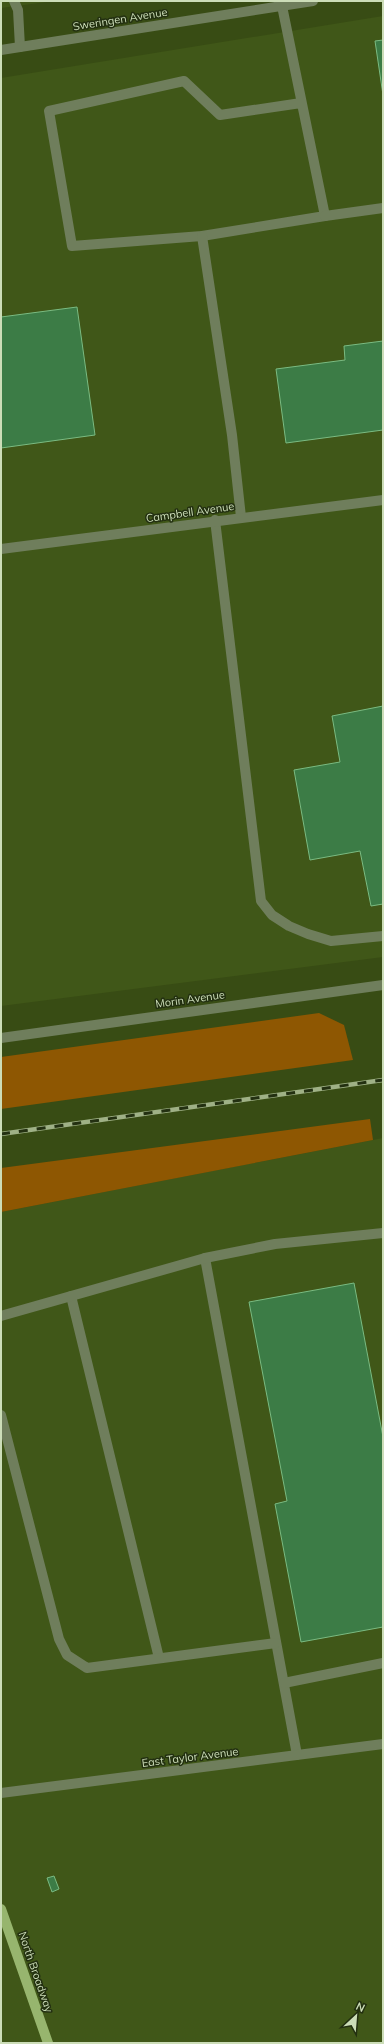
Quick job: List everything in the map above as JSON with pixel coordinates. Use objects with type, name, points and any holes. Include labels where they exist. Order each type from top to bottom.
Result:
[{"type":"main road","name":"North Broadway","points":[[1,1909],[48,2043]]},
{"type":"street","points":[[14,1],[18,10],[20,47]]},
{"type":"street","name":"Sweringen Avenue","points":[[1,50],[313,1]]},
{"type":"street","points":[[282,6],[288,26],[325,216]]},
{"type":"street","points":[[302,103],[220,114],[184,80],[49,111],[72,246],[202,236],[383,208]]},
{"type":"street","points":[[202,236],[232,435],[241,517]]},
{"type":"street","name":"Campbell Avenue","points":[[1,549],[215,520],[383,500]]},
{"type":"street","points":[[215,520],[261,901],[272,916],[289,926],[331,941],[383,936]]},
{"type":"street","name":"Morin Avenue","points":[[1,1038],[383,985]]},
{"type":"street","points":[[1,1316],[205,1258],[275,1244],[383,1233]]},
{"type":"street","points":[[205,1258],[297,1755]]},
{"type":"street","points":[[71,1296],[159,1658]]},
{"type":"street","points":[[1,1415],[59,1639],[67,1655],[87,1668],[276,1643]]},
{"type":"street","points":[[284,1682],[383,1663]]},
{"type":"street","name":"East Taylor Avenue","points":[[1,1793],[383,1744]]},
{"type":"shaded area","points":[[1,1],[54,1],[1,8]]},
{"type":"shaded area","points":[[383,16],[383,957],[1,1006],[1,78]]},
{"type":"shaded area","points":[[319,1013],[344,1025],[353,1060],[1,1109],[1,1057]]},
{"type":"shaded area","points":[[370,1119],[373,1140],[1,1212],[1,1168]]},
{"type":"shaded area","points":[[383,1138],[383,2043],[1,2043],[1,1212]]},
{"type":"building","points":[[383,40],[383,95],[375,41]]},
{"type":"building","points":[[77,307],[95,435],[1,448],[1,317]]},
{"type":"building","points":[[383,341],[383,430],[286,443],[276,369],[345,360],[344,346]]},
{"type":"building","points":[[383,706],[383,904],[371,906],[360,851],[310,860],[294,770],[340,762],[332,716]]},
{"type":"building","points":[[354,1283],[383,1437],[383,1627],[301,1642],[275,1504],[287,1501],[249,1302]]},
{"type":"building","points":[[54,1876],[59,1889],[52,1892],[47,1878]]},
{"type":"railway","points":[[1,1134],[383,1080]]}]
